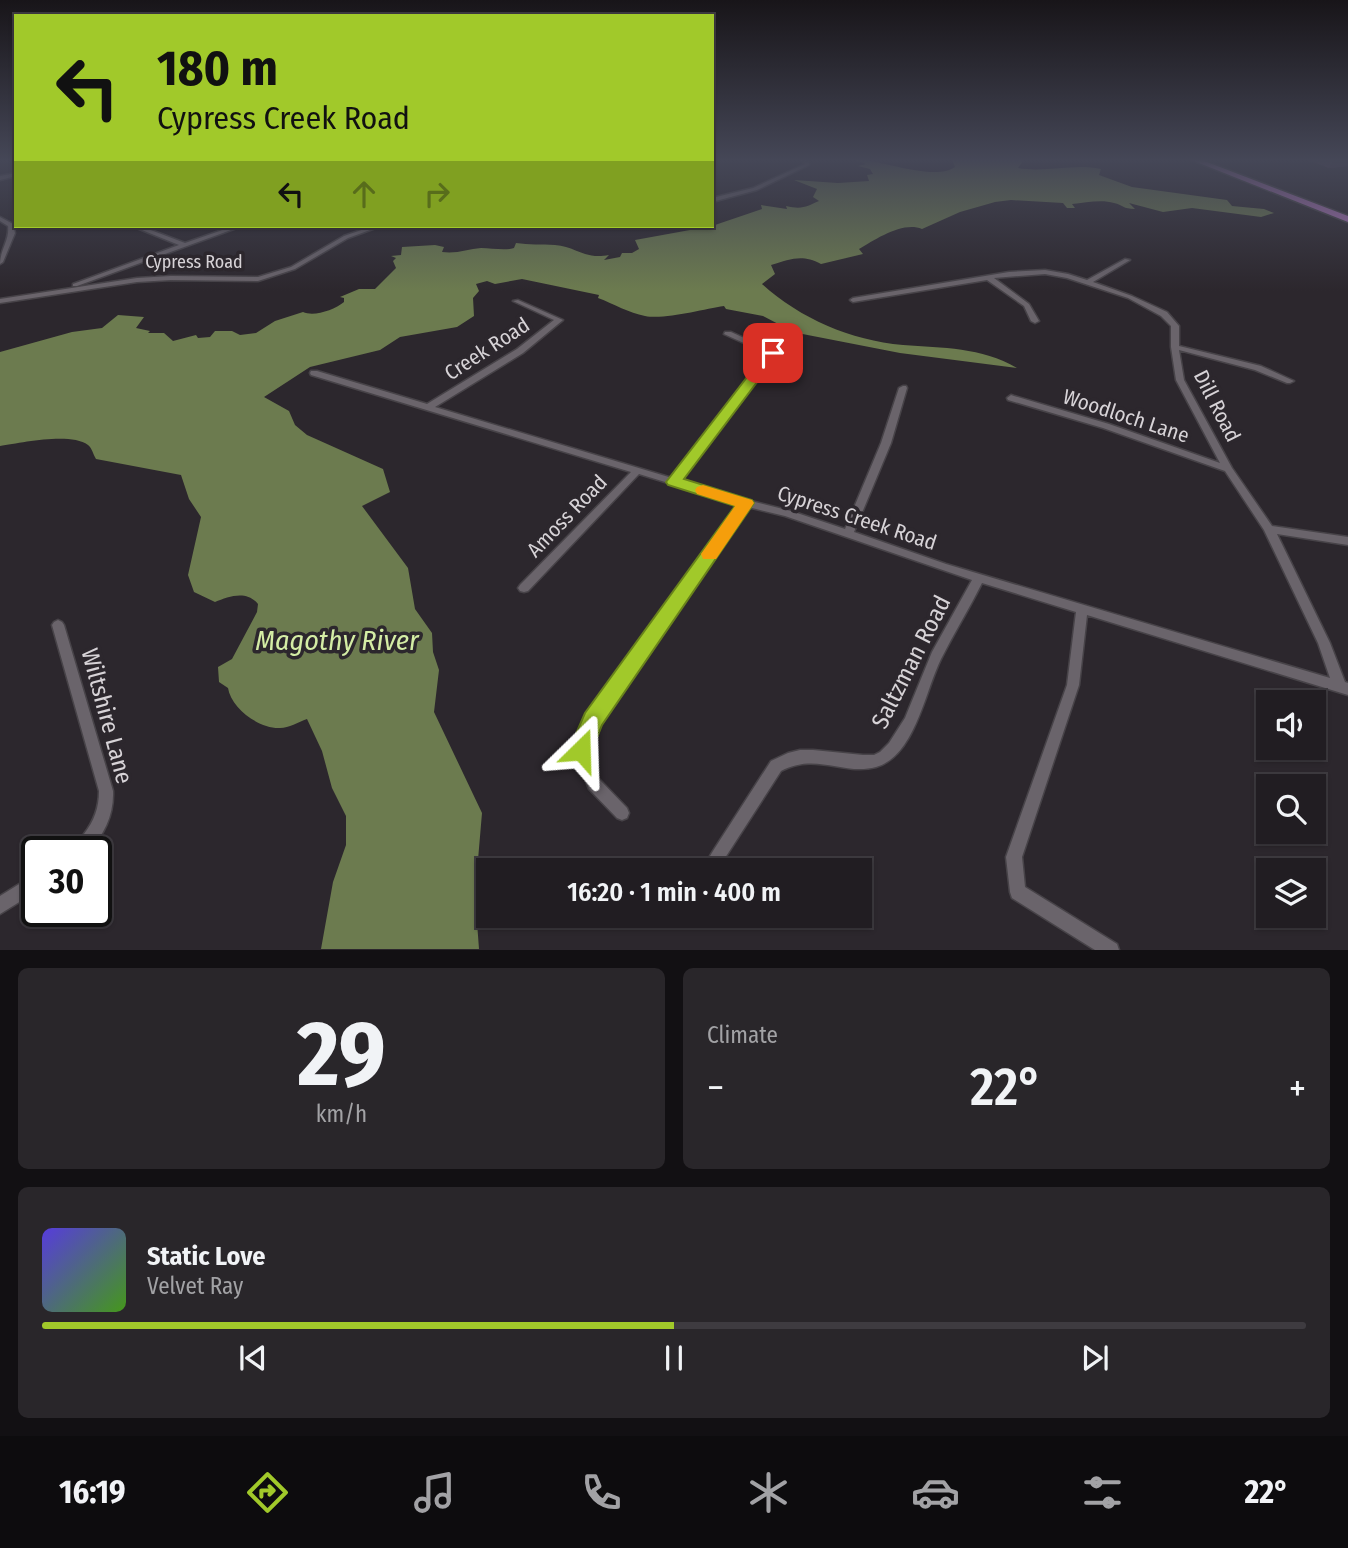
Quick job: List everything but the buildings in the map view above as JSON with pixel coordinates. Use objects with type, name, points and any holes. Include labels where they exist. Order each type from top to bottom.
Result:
[{"type":"highway","points":[[1307,203],[1348,219]]},
{"type":"highway","points":[[1328,203],[1348,211]]},
{"type":"street","points":[[0,219],[11,225],[12,233],[0,262]]},
{"type":"street","points":[[140,228],[184,245]]},
{"type":"street","points":[[55,292],[233,228]]},
{"type":"street","name":"Cypress Road","points":[[0,301],[171,278],[258,279],[293,268],[346,237],[372,228]]},
{"type":"street","points":[[1088,282],[1127,260]]},
{"type":"street","name":"Dill Road","points":[[853,300],[1019,272],[1045,272],[1088,282],[1130,297],[1164,314],[1175,326],[1180,380],[1228,469],[1269,529],[1344,688]]},
{"type":"street","points":[[989,278],[1027,305],[1035,321]]},
{"type":"street","name":"Creek Road","points":[[428,407],[520,351],[559,320],[516,301]]},
{"type":"street","points":[[674,482],[773,353],[728,334]]},
{"type":"street","points":[[1175,347],[1258,368],[1290,381]]},
{"type":"street","name":"Cypress Creek Road","points":[[314,373],[849,533],[979,578],[1344,688]]},
{"type":"street","points":[[849,533],[886,443],[903,388]]},
{"type":"street","name":"Woodloch Lane","points":[[1011,398],[1106,426],[1228,469]]},
{"type":"street","name":"Amoss Road","points":[[524,588],[637,471]]},
{"type":"street","points":[[622,813],[594,783],[583,758],[581,750],[592,720],[746,503]]},
{"type":"street","points":[[1269,529],[1348,541]]},
{"type":"street","name":"Saltzman Road","points":[[718,856],[744,820],[765,781],[776,766],[787,758],[809,756],[876,761],[886,755],[910,720],[931,668],[979,578]]},
{"type":"street","points":[[1082,609],[1073,685],[1014,857],[1018,892],[1111,950]]},
{"type":"street","name":"Wiltshire Lane","points":[[58,625],[106,791],[107,806],[91,836]]},
{"type":"street","points":[[0,906],[21,892]]},
{"type":"water","name":"Magothy River","points":[[814,203],[990,203],[960,212],[922,229],[907,227],[890,232],[859,249],[863,254],[821,264],[802,258],[771,265],[775,274],[762,284],[793,308],[845,333],[903,345],[976,352],[1017,368],[900,353],[782,330],[784,327],[763,316],[726,309],[724,306],[673,315],[645,316],[598,298],[599,295],[522,279],[476,284],[479,291],[473,298],[474,316],[457,327],[400,337],[380,350],[310,367],[264,397],[289,411],[295,425],[307,435],[383,469],[390,492],[362,506],[408,568],[415,609],[432,633],[433,652],[439,670],[434,712],[482,813],[478,858],[476,858],[475,895],[479,949],[321,949],[333,882],[346,845],[346,816],[332,788],[322,751],[307,719],[283,728],[263,725],[240,710],[228,688],[219,682],[218,667],[232,659],[257,612],[258,604],[243,596],[232,596],[215,602],[194,592],[188,575],[201,517],[189,499],[181,475],[96,459],[88,445],[70,439],[0,446],[0,352],[72,332],[102,328],[118,315],[144,317],[136,328],[150,331],[148,333],[164,333],[173,341],[196,335],[198,338],[210,337],[215,331],[232,331],[240,335],[256,333],[275,321],[303,312],[313,314],[335,308],[344,302],[344,298],[340,297],[359,289],[375,289],[396,268],[393,261],[396,258],[391,256],[401,255],[402,247],[435,245],[444,247],[442,252],[453,252],[481,248],[510,249],[514,248],[516,243],[555,245],[593,256],[609,255],[604,260],[639,249],[635,240],[714,228],[714,225],[762,209],[761,205],[787,209],[786,206],[801,207]]},
{"type":"water","name":"Magothy River","points":[[1063,203],[1079,203],[1072,204],[1075,208],[1067,208]]},
{"type":"water","name":"Magothy River","points":[[1114,203],[1129,203],[1135,209]]},
{"type":"water","name":"Magothy River","points":[[1130,203],[1230,203],[1232,206],[1264,209],[1274,213],[1261,217],[1192,208],[1163,212]]},
{"type":"slow traffic","points":[[703,490],[746,503],[710,554]]},
{"type":"route","points":[[581,750],[592,720],[746,503],[674,482],[718,425],[721,417],[773,353]]}]
